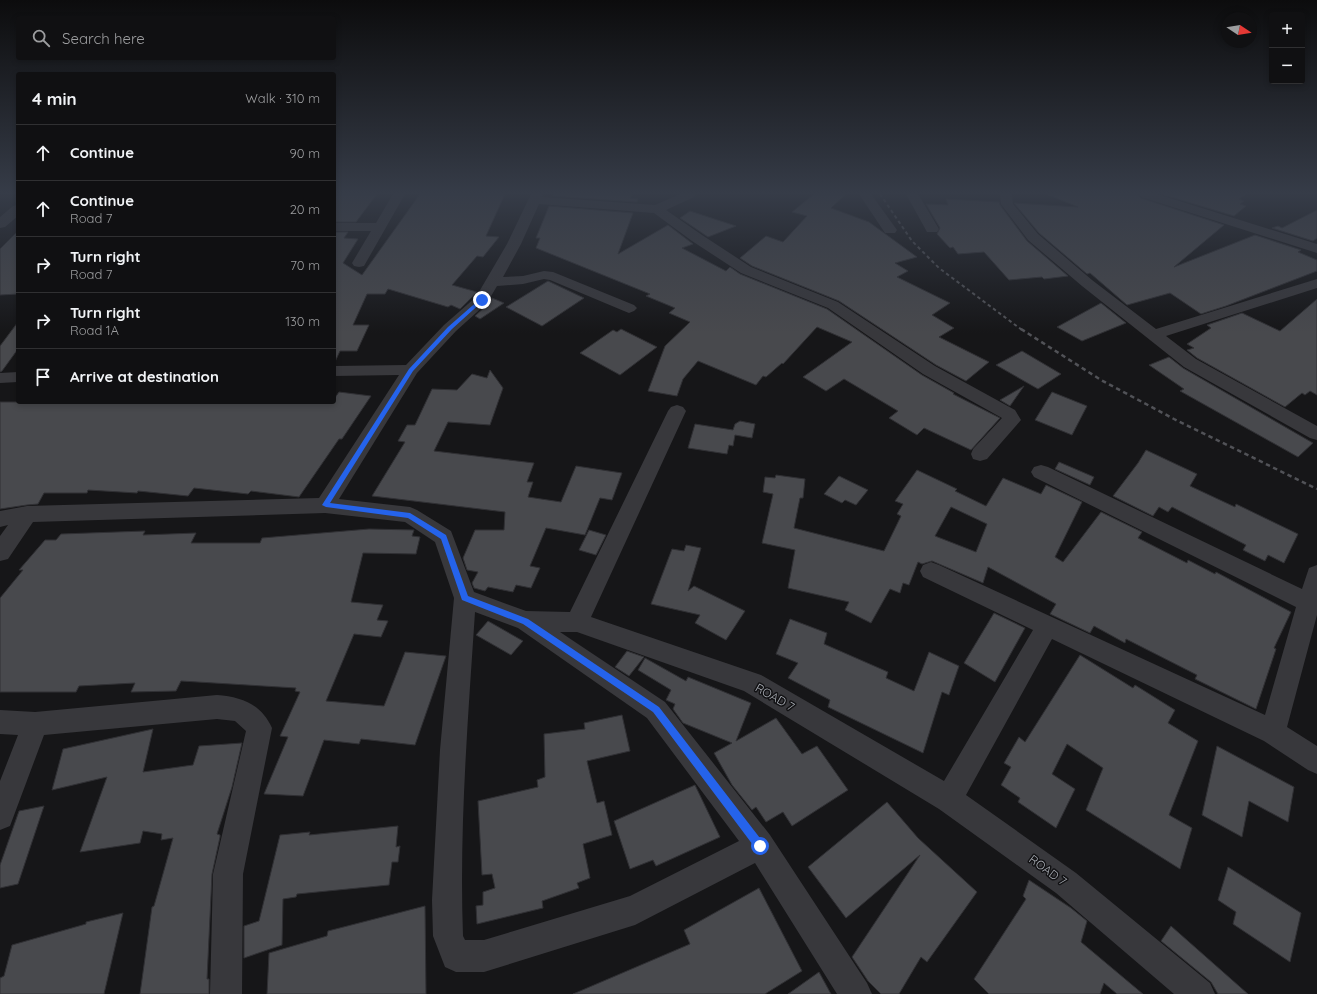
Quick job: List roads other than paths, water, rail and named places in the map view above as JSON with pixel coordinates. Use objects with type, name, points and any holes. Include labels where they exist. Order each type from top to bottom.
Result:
[{"type":"street","points":[[359,263],[372,240]]},
{"type":"street","points":[[326,505],[411,370],[450,328],[482,300],[516,240]]},
{"type":"street","points":[[701,240],[746,270],[833,305],[929,370],[1009,414],[1012,420],[980,454]]},
{"type":"street","points":[[1037,240],[1087,283],[1190,363],[1317,434]]},
{"type":"street","points":[[1290,240],[1317,249]]},
{"type":"street","points":[[492,282],[523,280],[544,275],[553,276],[629,308]]},
{"type":"street","points":[[1154,335],[1317,283]]},
{"type":"street","points":[[336,371],[411,370]]},
{"type":"street","points":[[0,378],[16,377]]},
{"type":"street","points":[[577,622],[677,411]]},
{"type":"street","points":[[1041,472],[1310,603]]},
{"type":"street","points":[[0,519],[27,514],[326,505],[410,515],[444,537],[465,598],[453,750],[447,900],[448,936],[456,956],[484,956],[635,910],[760,846]]},
{"type":"street","points":[[0,553],[27,514]]},
{"type":"street","points":[[931,570],[1048,624],[1273,732],[1317,761]]},
{"type":"street","points":[[1273,732],[1317,574]]},
{"type":"street","name":"ROAD 7","points":[[465,598],[526,622],[577,622],[752,684],[949,799],[1066,883],[1199,994]]},
{"type":"street","points":[[526,622],[656,710],[760,846],[856,994]]},
{"type":"street","points":[[949,799],[1048,624]]},
{"type":"street","points":[[0,722],[35,724],[218,707],[238,709],[251,717],[259,728],[228,874],[226,994]]},
{"type":"street","points":[[0,816],[35,724]]},
{"type":"railway","points":[[912,240],[939,268],[1022,330]]},
{"type":"railway","points":[[1021,329],[1101,380],[1174,419],[1317,489]]}]
